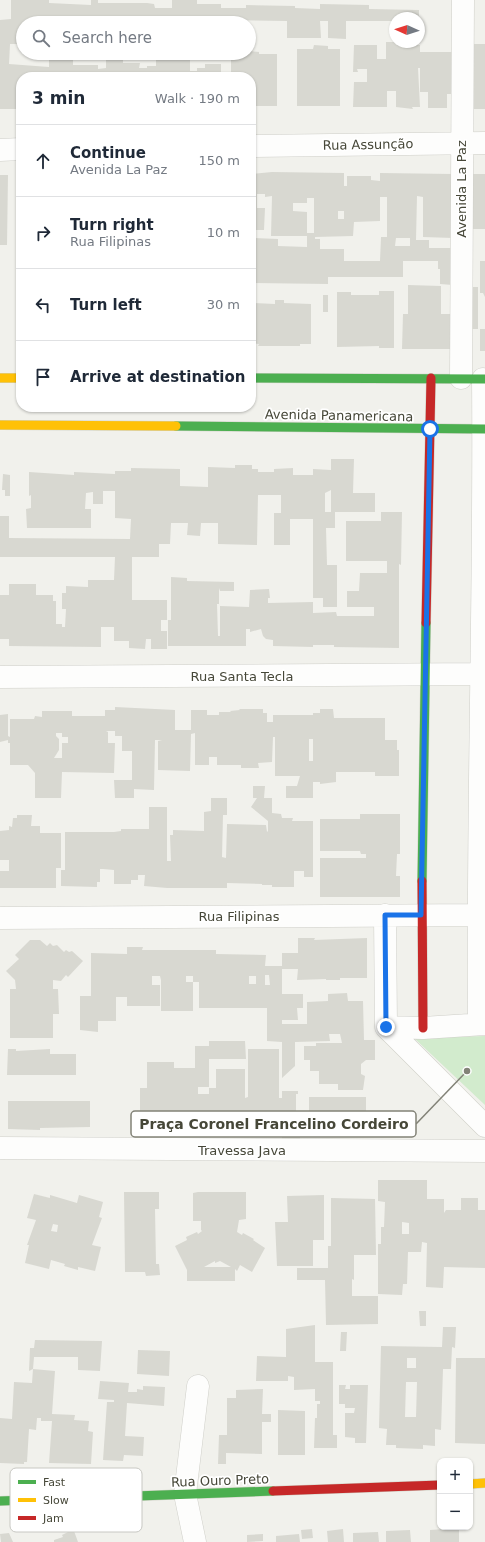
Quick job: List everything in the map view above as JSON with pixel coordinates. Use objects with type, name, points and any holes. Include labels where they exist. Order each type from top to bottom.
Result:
[{"type":"street","name":"Avenida La Paz","points":[[461,378],[461,143],[463,0]]},
{"type":"street","name":"Rua Assunção","points":[[256,146],[485,143]]},
{"type":"street","points":[[0,150],[16,149]]},
{"type":"street","points":[[0,378],[16,378]]},
{"type":"street","points":[[256,378],[484,379],[483,674],[478,915],[482,1024],[423,1028],[386,1027]]},
{"type":"street","points":[[423,1028],[421,915],[431,378]]},
{"type":"street","name":"Avenida Panamericana","points":[[0,425],[485,429]]},
{"type":"street","name":"Rua Santa Tecla","points":[[0,677],[426,676],[483,674]]},
{"type":"street","points":[[385,915],[386,1027],[485,1126]]},
{"type":"street","name":"Rua Filipinas","points":[[0,918],[478,915]]},
{"type":"street","name":"Travessa Java","points":[[0,1148],[485,1151]]},
{"type":"street","points":[[195,1542],[185,1494],[198,1386]]},
{"type":"street","points":[[473,1484],[485,1483]]},
{"type":"street","name":"Rua Ouro Preto","points":[[142,1496],[437,1485]]},
{"type":"street","name":"Rua Ouro Preto","points":[[0,1501],[10,1501]]},
{"type":"green space","points":[[485,1036],[485,1105],[414,1038]]},
{"type":"building","points":[[11,0],[49,0],[49,3],[91,5],[91,0],[98,0],[98,3],[147,3],[154,4],[155,8],[172,8],[172,0],[197,0],[197,4],[221,4],[221,8],[246,8],[246,5],[295,6],[295,8],[320,9],[320,4],[369,5],[369,9],[419,10],[419,12],[389,12],[389,21],[346,21],[346,39],[328,38],[328,21],[320,21],[321,38],[287,38],[287,21],[256,21],[256,16],[16,16],[16,44],[10,44],[9,64],[49,67],[49,60],[73,60],[73,65],[98,65],[98,69],[106,68],[106,60],[123,60],[123,63],[140,63],[139,68],[147,68],[147,66],[156,66],[156,60],[190,60],[190,71],[197,71],[197,68],[205,68],[205,64],[221,64],[221,72],[16,72],[16,109],[0,109],[0,20],[11,19]]},
{"type":"building","points":[[386,42],[389,42],[389,48],[420,48],[420,52],[454,52],[454,94],[447,94],[447,108],[428,108],[428,92],[420,92],[420,68],[418,68],[420,107],[412,107],[413,109],[396,107],[396,91],[387,91],[387,107],[353,107],[354,82],[367,82],[367,69],[357,69],[358,72],[353,72],[354,45],[377,45],[377,59],[386,59]]},
{"type":"building","points":[[473,44],[485,44],[485,109],[471,109]]},
{"type":"building","points":[[314,45],[328,46],[328,49],[340,49],[340,106],[297,106],[297,49],[313,49]]},
{"type":"building","points":[[256,52],[259,52],[259,54],[277,54],[277,106],[256,106],[256,72],[231,72],[231,60],[256,60]]},
{"type":"building","points":[[272,172],[344,173],[344,186],[347,186],[347,176],[371,176],[371,180],[380,181],[380,173],[453,174],[453,238],[423,237],[423,197],[417,196],[416,240],[429,240],[429,248],[453,248],[453,285],[440,284],[440,269],[438,269],[438,261],[403,261],[403,277],[328,277],[328,284],[256,283],[256,238],[278,239],[278,246],[307,247],[307,236],[271,236],[272,196],[265,197],[265,194],[257,194],[257,208],[265,208],[264,230],[256,230],[256,174]],"holes":[[[380,197],[387,197],[387,237],[381,237],[380,261],[344,261],[344,249],[320,249],[320,239],[315,239],[315,237],[353,236],[354,222],[380,221]],[[307,198],[314,198],[314,233],[307,233],[307,212],[293,211],[293,203],[307,203]],[[338,211],[344,211],[344,219],[338,219]],[[396,238],[410,238],[410,246],[395,246]]]},
{"type":"building","points":[[470,174],[485,174],[485,229],[470,229]]},
{"type":"building","points":[[0,175],[8,175],[7,245],[0,245]]},
{"type":"building","points":[[480,261],[485,261],[485,297],[483,293],[480,293]]},
{"type":"building","points":[[408,285],[441,286],[441,314],[453,314],[453,349],[402,349],[403,314],[408,314]]},
{"type":"building","points":[[470,287],[478,287],[478,329],[470,329]]},
{"type":"building","points":[[379,291],[394,291],[394,348],[379,348],[379,346],[337,347],[337,292],[351,292],[351,295],[379,295]]},
{"type":"building","points":[[323,295],[328,295],[328,312],[323,312]]},
{"type":"building","points":[[275,300],[284,300],[284,303],[311,304],[311,344],[300,344],[300,346],[258,346],[259,344],[256,344],[256,303],[275,304]]},
{"type":"building","points":[[480,329],[485,329],[485,351],[480,351]]},
{"type":"building","points":[[331,459],[354,459],[353,493],[375,493],[375,512],[335,512],[335,528],[326,528],[327,565],[337,565],[337,607],[323,607],[323,598],[313,598],[313,519],[290,519],[290,545],[274,545],[274,513],[281,513],[281,495],[258,495],[257,545],[218,544],[218,523],[201,523],[200,536],[187,535],[188,523],[171,523],[170,544],[159,544],[159,557],[132,557],[132,600],[167,600],[167,620],[161,620],[161,631],[167,631],[167,649],[151,649],[151,639],[146,639],[145,649],[129,648],[129,641],[114,641],[114,627],[101,627],[101,647],[9,646],[9,639],[0,639],[0,595],[9,595],[9,584],[36,584],[36,595],[53,595],[53,601],[56,601],[56,624],[62,624],[62,627],[65,627],[66,609],[62,609],[62,593],[66,593],[66,586],[88,587],[88,580],[114,580],[115,557],[0,557],[0,516],[9,516],[9,538],[130,539],[131,519],[115,518],[115,491],[103,491],[103,504],[93,504],[93,492],[86,493],[85,509],[91,509],[91,528],[27,528],[26,509],[31,508],[31,495],[29,496],[29,472],[74,475],[74,472],[115,474],[115,471],[131,471],[131,468],[180,469],[180,486],[208,487],[208,467],[235,468],[235,465],[252,465],[252,469],[258,469],[258,472],[274,472],[274,469],[293,468],[293,475],[313,475],[313,469],[331,470]],"holes":[[[331,490],[331,512],[325,512],[325,493]]]},
{"type":"building","points":[[3,474],[10,475],[10,496],[5,496],[5,490],[2,490]]},
{"type":"building","points":[[381,512],[402,512],[401,565],[399,564],[399,648],[334,647],[334,645],[313,645],[313,647],[273,646],[273,640],[266,639],[263,636],[261,629],[250,632],[250,629],[246,629],[246,646],[168,646],[168,620],[171,620],[171,577],[187,578],[187,581],[234,582],[234,591],[220,591],[219,588],[219,604],[217,604],[218,636],[220,636],[220,606],[249,607],[250,590],[269,589],[270,598],[268,598],[268,603],[313,602],[313,613],[336,612],[337,616],[374,616],[374,607],[347,607],[347,591],[359,591],[360,573],[387,573],[387,561],[346,561],[346,521],[381,521]]},
{"type":"building","points":[[115,707],[175,710],[175,730],[191,730],[191,710],[207,710],[207,715],[219,715],[219,712],[231,712],[230,711],[240,710],[239,709],[263,709],[263,713],[267,713],[267,722],[273,722],[273,715],[313,715],[313,713],[320,713],[320,709],[333,709],[334,718],[385,718],[385,740],[397,740],[397,750],[399,750],[399,776],[375,776],[375,772],[336,772],[336,782],[320,784],[320,782],[313,782],[313,798],[286,798],[286,786],[297,786],[300,776],[275,776],[275,737],[273,737],[272,762],[258,763],[259,768],[241,768],[241,765],[217,765],[217,757],[209,757],[209,765],[195,765],[195,733],[191,734],[190,771],[158,770],[158,741],[162,740],[155,740],[154,790],[134,789],[134,798],[115,798],[114,780],[132,780],[132,751],[122,751],[122,736],[115,736],[115,731],[106,731],[108,732],[108,743],[115,743],[114,773],[62,772],[61,798],[35,798],[35,773],[28,765],[10,765],[10,743],[8,743],[8,740],[0,742],[0,715],[8,714],[8,736],[10,737],[10,719],[34,719],[35,716],[42,717],[42,711],[72,711],[72,716],[105,716],[105,710],[115,710]],"holes":[[[56,733],[62,733],[62,737],[68,737],[68,743],[62,743],[62,758],[54,758],[59,750],[59,739],[56,736]],[[309,739],[313,739],[313,761],[309,761]]]},
{"type":"building","points":[[253,786],[265,786],[264,798],[272,798],[272,813],[281,814],[282,818],[293,818],[292,821],[313,821],[313,877],[304,877],[304,871],[294,871],[294,887],[272,887],[272,885],[262,884],[227,883],[227,888],[167,888],[144,886],[145,875],[138,875],[138,880],[131,880],[131,884],[114,884],[114,870],[100,869],[100,882],[97,882],[97,887],[61,886],[61,870],[65,870],[65,832],[114,832],[121,831],[121,829],[149,829],[149,807],[167,807],[167,861],[171,861],[170,835],[173,835],[173,830],[204,831],[204,812],[211,811],[211,798],[227,798],[227,815],[223,815],[222,857],[226,858],[227,824],[266,825],[267,832],[268,831],[268,821],[251,807],[257,798],[253,798]]},
{"type":"building","points":[[360,814],[400,814],[400,854],[397,854],[396,876],[400,876],[400,897],[320,897],[320,858],[366,858],[366,854],[361,854],[360,851],[320,851],[320,819],[360,819]]},
{"type":"building","points":[[17,815],[32,815],[31,826],[40,826],[40,833],[61,833],[61,868],[56,868],[56,888],[0,888],[0,871],[9,871],[9,860],[0,860],[0,831],[9,830],[9,826],[12,827],[13,818],[17,818]]},
{"type":"building","points":[[298,938],[315,938],[314,940],[367,938],[367,978],[340,978],[340,980],[297,980],[298,969],[282,969],[282,994],[303,994],[303,1008],[297,1008],[298,1020],[282,1020],[282,1024],[307,1024],[307,1002],[328,1001],[328,994],[347,993],[348,1001],[363,1001],[364,1040],[375,1040],[375,1060],[366,1060],[361,1064],[361,1074],[365,1076],[363,1090],[338,1090],[338,1084],[319,1084],[319,1071],[310,1071],[310,1060],[304,1060],[304,1046],[316,1046],[316,1043],[342,1043],[340,1034],[329,1034],[330,1041],[295,1042],[295,1066],[282,1078],[282,1042],[267,1041],[267,1008],[199,1008],[199,982],[193,982],[193,1011],[161,1011],[160,976],[152,976],[152,985],[160,985],[160,1006],[127,1006],[127,997],[116,997],[116,1021],[98,1021],[98,1032],[80,1030],[80,996],[91,996],[91,953],[127,954],[127,947],[143,947],[142,950],[216,950],[216,954],[266,955],[265,966],[282,966],[282,953],[298,953]],"holes":[[[265,975],[269,975],[270,985],[265,985]],[[186,976],[193,976],[193,982],[186,982]],[[249,976],[256,976],[256,984],[249,984]]]},
{"type":"building","points":[[30,940],[40,940],[47,946],[50,943],[53,946],[57,945],[64,952],[66,950],[69,952],[72,951],[83,961],[68,977],[66,975],[61,981],[53,980],[53,989],[58,989],[59,1014],[53,1014],[53,1038],[10,1038],[10,989],[16,989],[15,980],[6,971],[19,959],[15,955]]},
{"type":"building","points":[[209,1041],[245,1041],[246,1059],[209,1059],[209,1087],[198,1087],[198,1094],[209,1094],[209,1088],[216,1088],[216,1069],[245,1069],[245,1098],[248,1097],[248,1049],[279,1049],[279,1098],[282,1098],[282,1091],[298,1091],[298,1094],[296,1094],[296,1119],[300,1119],[300,1140],[282,1140],[282,1129],[197,1130],[196,1119],[187,1118],[187,1127],[174,1127],[174,1129],[165,1129],[165,1131],[140,1130],[140,1088],[147,1088],[147,1062],[174,1062],[174,1068],[195,1068],[195,1046],[209,1046]]},
{"type":"building","points":[[8,1049],[16,1049],[16,1051],[50,1049],[50,1054],[76,1054],[76,1075],[7,1075]]},
{"type":"building","points":[[309,1097],[366,1097],[366,1133],[309,1133]]},
{"type":"building","points":[[8,1101],[90,1101],[90,1127],[40,1128],[40,1130],[8,1129]]},
{"type":"building","points":[[378,1180],[427,1180],[427,1199],[444,1199],[444,1213],[446,1210],[461,1210],[461,1198],[478,1198],[478,1210],[485,1210],[485,1268],[444,1267],[443,1288],[426,1287],[427,1243],[422,1242],[421,1252],[408,1252],[407,1284],[403,1284],[402,1295],[378,1294],[378,1244],[381,1244],[381,1227],[384,1227],[385,1202],[378,1201]],"holes":[[[402,1222],[409,1223],[409,1234],[402,1234]]]},
{"type":"building","points":[[124,1192],[159,1192],[159,1209],[155,1209],[156,1264],[159,1264],[160,1275],[146,1276],[145,1272],[125,1272]]},
{"type":"building","points":[[246,1192],[246,1219],[239,1220],[237,1232],[242,1235],[243,1233],[254,1239],[253,1240],[265,1248],[252,1272],[240,1265],[237,1271],[235,1269],[235,1281],[187,1281],[187,1270],[175,1246],[187,1240],[186,1237],[197,1232],[198,1234],[202,1231],[201,1221],[193,1221],[193,1193]],"holes":[[[215,1261],[215,1263],[220,1261],[231,1267],[204,1267]]]},
{"type":"building","points":[[34,1194],[50,1198],[50,1195],[77,1203],[79,1195],[103,1202],[99,1217],[102,1218],[92,1245],[101,1247],[95,1271],[78,1267],[78,1270],[51,1260],[49,1269],[25,1263],[29,1245],[27,1245],[36,1220],[27,1218]],"holes":[[[53,1224],[58,1225],[57,1232],[51,1231]]]},
{"type":"building","points":[[324,1195],[324,1240],[313,1240],[313,1266],[277,1266],[275,1222],[288,1222],[287,1196]]},
{"type":"building","points":[[331,1198],[375,1199],[376,1255],[354,1255],[354,1280],[352,1279],[352,1296],[378,1296],[378,1324],[326,1325],[325,1280],[297,1280],[297,1268],[328,1268],[328,1246],[331,1246]]},
{"type":"building","points":[[419,1311],[426,1311],[426,1326],[420,1326]]},
{"type":"building","points":[[315,1325],[315,1362],[333,1362],[333,1435],[337,1435],[337,1448],[314,1448],[315,1418],[317,1418],[317,1404],[320,1404],[320,1401],[315,1401],[315,1389],[294,1390],[294,1377],[288,1376],[288,1381],[256,1381],[257,1356],[286,1357],[286,1329]]},
{"type":"building","points":[[443,1327],[456,1327],[455,1348],[452,1347],[451,1369],[443,1369],[441,1430],[435,1429],[435,1446],[423,1445],[423,1449],[396,1448],[396,1445],[386,1445],[387,1429],[379,1428],[381,1346],[442,1347]],"holes":[[[407,1358],[416,1358],[416,1368],[407,1368]],[[406,1382],[417,1382],[416,1417],[405,1417]]]},
{"type":"building","points":[[341,1332],[347,1332],[346,1351],[340,1351]]},
{"type":"building","points":[[35,1340],[102,1341],[100,1371],[78,1370],[78,1357],[34,1357],[33,1369],[29,1371],[30,1348],[34,1348]]},
{"type":"building","points":[[138,1350],[170,1351],[169,1376],[137,1374]]},
{"type":"building","points":[[456,1358],[485,1358],[485,1444],[455,1443]]},
{"type":"building","points":[[33,1369],[55,1371],[52,1414],[75,1415],[74,1420],[89,1421],[88,1431],[93,1432],[91,1464],[49,1463],[52,1421],[41,1421],[41,1418],[37,1418],[36,1430],[29,1429],[27,1462],[24,1462],[24,1464],[0,1463],[0,1418],[12,1419],[14,1382],[32,1383]]},
{"type":"building","points":[[100,1381],[129,1383],[128,1392],[137,1392],[137,1389],[143,1390],[143,1386],[165,1387],[164,1406],[127,1403],[125,1436],[144,1437],[143,1456],[124,1455],[123,1461],[103,1460],[107,1402],[114,1402],[114,1400],[98,1399]]},
{"type":"building","points":[[339,1385],[346,1385],[345,1389],[350,1389],[350,1385],[368,1385],[366,1443],[355,1443],[355,1438],[345,1437],[345,1413],[354,1413],[355,1408],[345,1408],[345,1404],[339,1404]]},
{"type":"building","points":[[263,1389],[262,1414],[271,1414],[271,1422],[262,1422],[262,1454],[226,1453],[226,1464],[218,1464],[219,1435],[227,1435],[227,1398],[236,1398],[236,1390]]},
{"type":"building","points":[[278,1410],[305,1411],[305,1455],[278,1455]]},
{"type":"building","points":[[312,1529],[313,1538],[302,1539],[301,1530]]},
{"type":"building","points":[[343,1529],[344,1542],[328,1542],[327,1531]]},
{"type":"building","points":[[410,1530],[411,1542],[386,1542],[386,1531]]},
{"type":"building","points":[[430,1530],[459,1530],[459,1542],[430,1542]]},
{"type":"building","points":[[68,1532],[74,1532],[78,1542],[54,1542],[54,1540],[63,1537],[62,1535]]},
{"type":"building","points":[[378,1532],[379,1542],[353,1542],[353,1533]]},
{"type":"building","points":[[9,1533],[13,1542],[1,1542],[0,1534]]},
{"type":"building","points":[[263,1534],[263,1541],[247,1542],[247,1535]]},
{"type":"building","points":[[299,1534],[300,1542],[276,1542],[276,1536]]},
{"type":"traffic: fast","points":[[256,378],[485,379]]},
{"type":"traffic: fast","points":[[176,426],[485,429]]},
{"type":"traffic: fast","points":[[422,881],[426,623]]},
{"type":"traffic: fast","points":[[142,1496],[273,1491]]},
{"type":"traffic: fast","points":[[0,1501],[10,1501]]},
{"type":"traffic: slow","points":[[0,378],[16,378]]},
{"type":"traffic: slow","points":[[0,425],[176,426]]},
{"type":"traffic: slow","points":[[473,1484],[485,1483]]},
{"type":"traffic: jam","points":[[426,623],[431,378]]},
{"type":"traffic: jam","points":[[422,881],[423,1028]]},
{"type":"traffic: jam","points":[[273,1491],[437,1485]]},
{"type":"place","name":"Praça Coronel Francelino Cordeiro","points":[[467,1071]]},
{"type":"route","points":[[386,1027],[385,915],[421,915],[430,429]]}]
